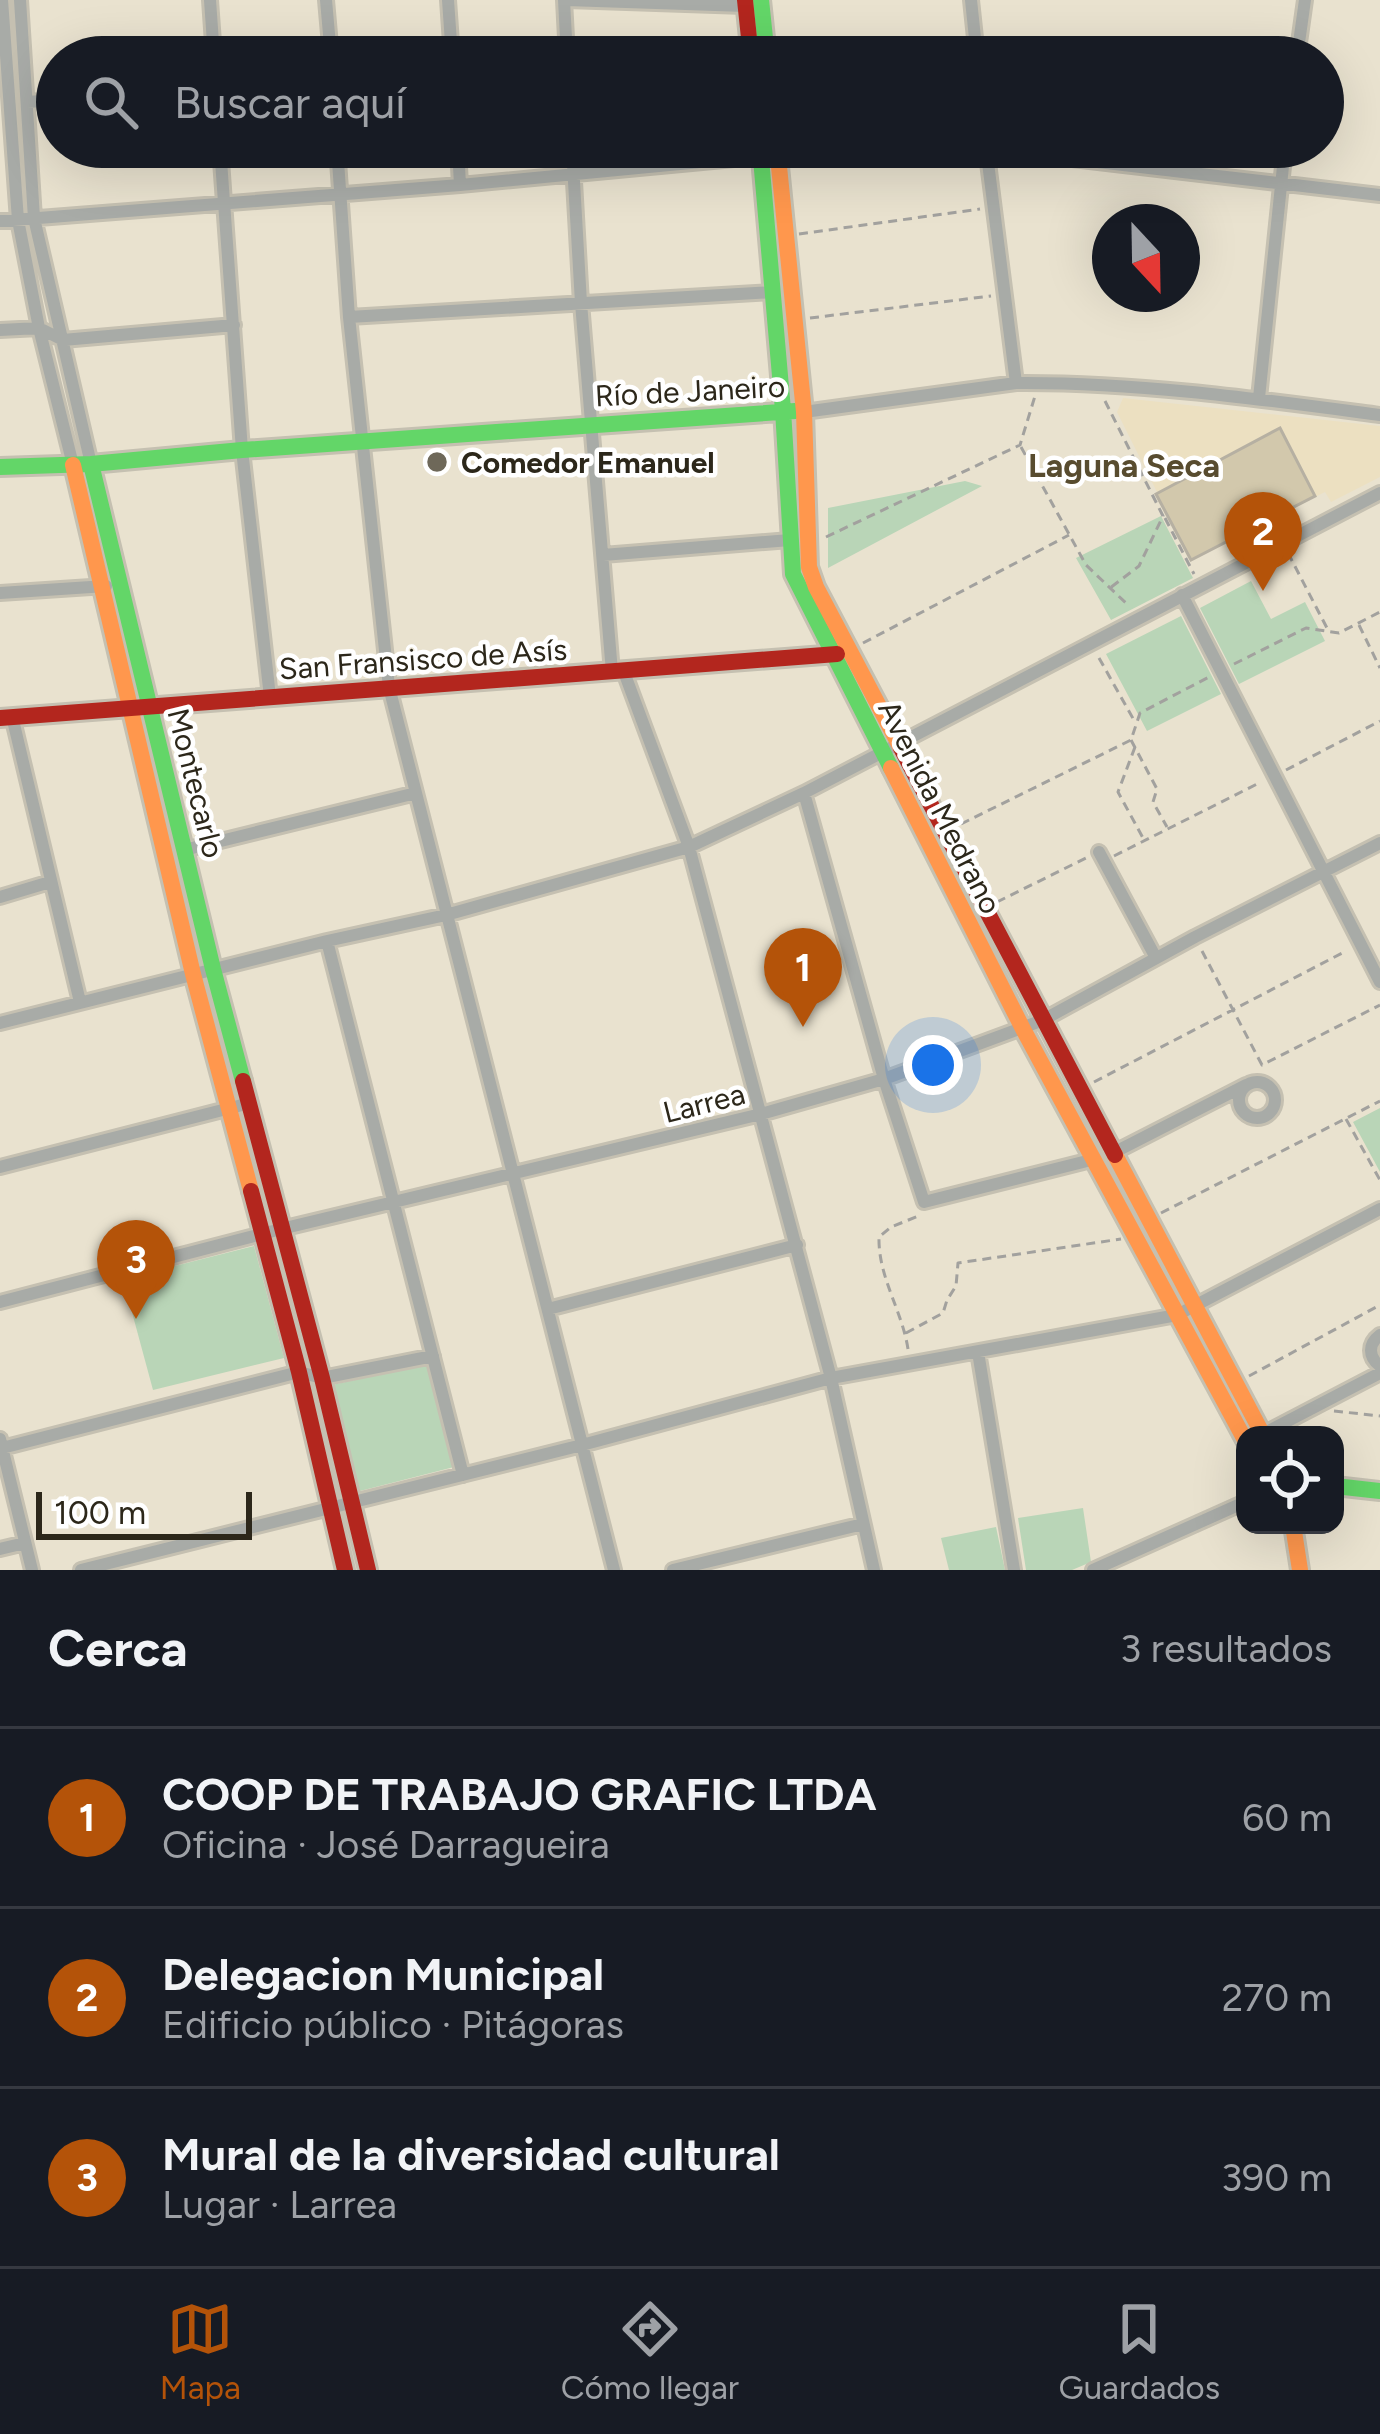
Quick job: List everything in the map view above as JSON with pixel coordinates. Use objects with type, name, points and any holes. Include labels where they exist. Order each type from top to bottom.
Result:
[{"type":"main road","points":[[750,2],[751,36]]},
{"type":"main road","points":[[750,2],[761,36]]},
{"type":"main road","name":"Avenida Medrano","points":[[769,168],[773,292],[784,410],[800,542],[816,587],[841,653],[1023,1029],[1237,1426]]},
{"type":"main road","name":"Avenida Medrano","points":[[772,168],[785,236],[804,412],[800,542]]},
{"type":"main road","name":"Río de Janeiro","points":[[0,467],[82,465],[592,423],[804,412]]},
{"type":"main road","name":"Montecarlo","points":[[82,465],[110,585],[129,709],[193,974],[281,1228],[368,1570]]},
{"type":"main road","name":"Montecarlo","points":[[110,585],[150,707],[213,970],[261,1235],[345,1570]]},
{"type":"main road","name":"San Fransisco de Asís","points":[[6,717],[841,653]]},
{"type":"main road","name":"Avenida Medrano","points":[[890,747],[945,832],[1259,1426]]},
{"type":"main road","points":[[1344,1487],[1380,1491]]},
{"type":"main road","points":[[1295,1534],[1300,1570]]},
{"type":"street","name":"Montecarlo","points":[[2,0],[17,220],[39,328],[82,465]]},
{"type":"street","name":"Montecarlo","points":[[20,0],[34,218],[62,340],[82,465]]},
{"type":"street","points":[[210,0],[213,36]]},
{"type":"street","points":[[326,0],[329,36]]},
{"type":"street","points":[[448,0],[451,36]]},
{"type":"street","points":[[566,36],[565,0],[750,2]]},
{"type":"street","points":[[970,0],[975,36]]},
{"type":"street","points":[[1301,36],[1305,0]]},
{"type":"street","points":[[27,102],[36,101]]},
{"type":"street","points":[[222,168],[242,450],[270,697]]},
{"type":"street","points":[[338,168],[389,687],[614,1570]]},
{"type":"street","points":[[459,168],[460,184]]},
{"type":"street","points":[[574,168],[603,555],[618,672],[689,847],[831,1378],[874,1570]]},
{"type":"street","points":[[0,221],[625,168]]},
{"type":"street","points":[[989,168],[1016,383]]},
{"type":"street","points":[[1149,168],[1380,195]]},
{"type":"street","points":[[1259,398],[1282,168]]},
{"type":"street","points":[[350,317],[773,292]]},
{"type":"street","points":[[0,330],[39,328],[62,340],[234,325]]},
{"type":"street","name":"Río de Janeiro","points":[[804,412],[1039,383],[1259,398],[1380,415]]},
{"type":"street","points":[[0,1023],[446,915],[689,847],[804,793],[1380,493]]},
{"type":"street","points":[[603,555],[800,542]]},
{"type":"street","points":[[0,592],[110,585]]},
{"type":"street","points":[[1183,595],[1380,982]]},
{"type":"street","points":[[6,717],[80,1002]]},
{"type":"street","points":[[184,850],[416,793]]},
{"type":"street","points":[[804,793],[884,1079],[924,1202],[1094,1159]]},
{"type":"street","name":"Larrea","points":[[0,1302],[281,1228],[761,1114],[884,1079],[1043,1020],[1380,844]]},
{"type":"street","points":[[1102,856],[1156,958]]},
{"type":"street","points":[[0,896],[50,882]]},
{"type":"street","points":[[327,941],[463,1474]]},
{"type":"street","points":[[1113,1153],[1246,1085]]},
{"type":"street","points":[[0,1167],[237,1106]]},
{"type":"street","points":[[81,1570],[831,1378],[1177,1315],[1380,1209]]},
{"type":"street","points":[[548,1309],[797,1246]]},
{"type":"street","points":[[1279,1426],[1380,1370],[1370,1351],[1380,1335]]},
{"type":"street","points":[[978,1352],[1013,1570]]},
{"type":"street","points":[[32,1570],[1,1444],[298,1372],[322,1378],[433,1356]]},
{"type":"street","points":[[1093,1570],[1236,1506]]},
{"type":"street","points":[[673,1570],[863,1524]]},
{"type":"street","points":[[0,1549],[25,1543]]},
{"type":"path","points":[[785,236],[994,208]]},
{"type":"path","points":[[793,320],[1004,294]]},
{"type":"path","points":[[1039,383],[1021,445],[1086,565],[1141,617]]},
{"type":"path","points":[[1096,384],[1200,586]]},
{"type":"path","points":[[800,542],[1021,445]]},
{"type":"path","points":[[1110,588],[1139,566],[1163,516]]},
{"type":"path","points":[[841,653],[1069,536]]},
{"type":"path","points":[[1283,543],[1329,631]]},
{"type":"path","points":[[945,832],[1131,740],[1140,712],[1306,628],[1339,633],[1380,612]]},
{"type":"path","points":[[1358,624],[1380,668]]},
{"type":"path","points":[[1091,643],[1136,724]]},
{"type":"path","points":[[985,908],[1167,828],[1153,802],[1157,789],[1131,740]]},
{"type":"path","points":[[1135,747],[1118,792],[1144,840]]},
{"type":"path","points":[[1195,937],[1262,1065],[1380,1005]]},
{"type":"path","points":[[1079,1089],[1360,944]]},
{"type":"path","points":[[1149,1219],[1380,1102]]},
{"type":"path","points":[[1346,1119],[1380,1180]]},
{"type":"path","points":[[911,1364],[906,1334],[879,1260],[879,1237],[921,1215],[924,1202]]},
{"type":"path","points":[[906,1334],[944,1313],[956,1286],[958,1263],[1134,1237]]},
{"type":"path","points":[[1235,1383],[1380,1306]]},
{"type":"path","points":[[1312,1409],[1380,1416]]},
{"type":"shaded area","points":[[1123,398],[1380,426],[1380,477],[1331,502],[1325,492],[1191,560],[1117,412]]},
{"type":"green space","points":[[965,481],[982,486],[828,568],[828,508]]},
{"type":"green space","points":[[1161,516],[1193,578],[1111,620],[1076,558]]},
{"type":"green space","points":[[1251,581],[1271,619],[1305,602],[1325,641],[1239,684],[1200,608]]},
{"type":"green space","points":[[1181,616],[1221,694],[1147,731],[1106,654]]},
{"type":"green space","points":[[1380,1108],[1380,1172],[1353,1122]]},
{"type":"green space","points":[[254,1246],[284,1358],[153,1390],[123,1279]]},
{"type":"green space","points":[[430,1363],[454,1467],[360,1491],[332,1385]]},
{"type":"green space","points":[[1083,1508],[1091,1562],[1072,1570],[1026,1570],[1018,1518]]},
{"type":"green space","points":[[996,1527],[1005,1570],[949,1570],[941,1538]]},
{"type":"building","points":[[1280,428],[1315,496],[1191,560],[1156,494]]},
{"type":"traffic: fast","points":[[761,0],[765,36]]},
{"type":"traffic: fast","points":[[762,168],[793,574],[891,768]]},
{"type":"traffic: fast","points":[[0,467],[795,411]]},
{"type":"traffic: fast","points":[[91,464],[243,1081]]},
{"type":"traffic: fast","points":[[1344,1487],[1380,1491]]},
{"type":"traffic: slow","points":[[779,168],[804,412],[809,567],[901,748]]},
{"type":"traffic: slow","points":[[73,465],[193,974],[251,1191]]},
{"type":"traffic: slow","points":[[891,768],[1023,1029],[1237,1426]]},
{"type":"traffic: slow","points":[[1115,1155],[1258,1426]]},
{"type":"traffic: slow","points":[[1294,1534],[1300,1570]]},
{"type":"traffic: jam","points":[[745,0],[749,36]]},
{"type":"traffic: jam","points":[[0,718],[837,654]]},
{"type":"traffic: jam","points":[[901,748],[1115,1155]]},
{"type":"traffic: jam","points":[[243,1081],[368,1570]]},
{"type":"traffic: jam","points":[[251,1191],[345,1570]]},
{"type":"place","name":"Comedor Emanuel","points":[[437,462]]},
{"type":"place","name":"Delegacion Municipal","points":[[1263,591]]},
{"type":"place","name":"COOP DE TRABAJO GRAFIC LTDA","points":[[803,1027]]},
{"type":"place","name":"Mural de la diversidad cultural","points":[[136,1319]]},
{"type":"district","name":"Laguna Seca","points":[[1124,465]]}]
